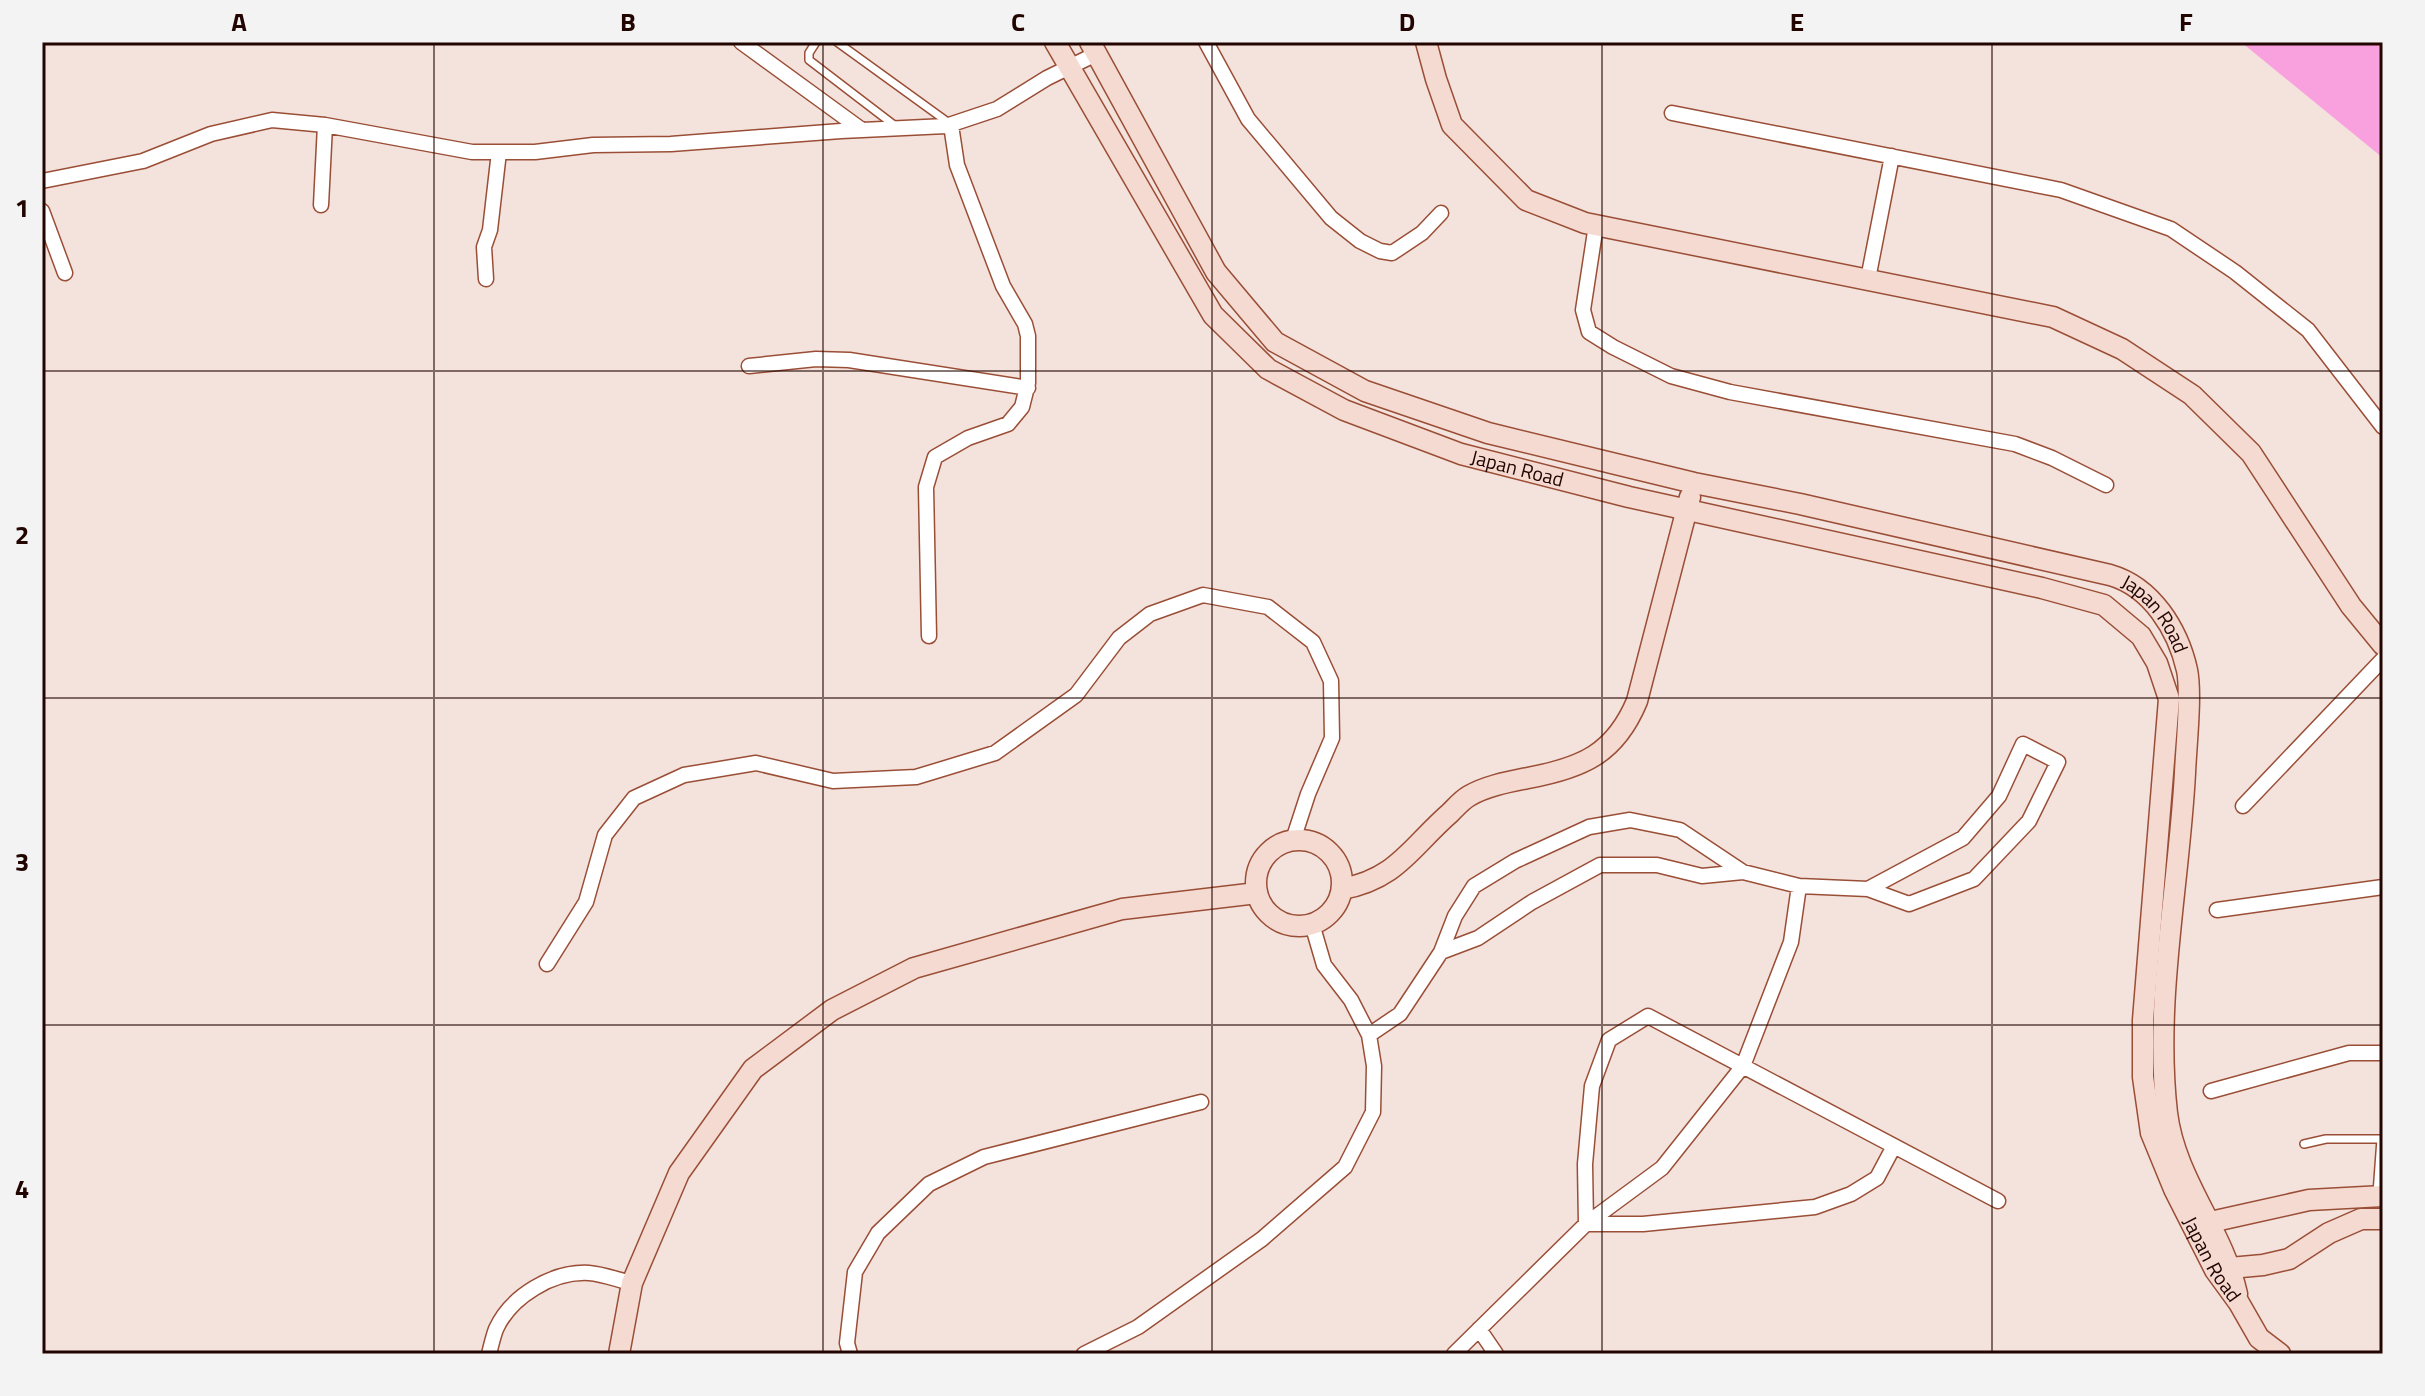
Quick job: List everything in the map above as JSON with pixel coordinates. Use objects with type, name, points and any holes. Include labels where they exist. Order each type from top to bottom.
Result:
[{"type":"main road","name":"Japan Road","points":[[1055,42],[1213,315],[1268,369],[1344,410],[1461,454],[1629,497],[2042,588],[2104,605],[2141,636],[2157,663],[2169,699],[2143,1020],[2143,1077],[2151,1133],[2259,1338],[2280,1354]]},
{"type":"main road","points":[[1426,42],[1452,125],[1526,200],[1596,225],[2053,317],[2122,349],[2192,395],[2251,453],[2351,606],[2383,645]]},
{"type":"main road","name":"Japan Road","points":[[1093,48],[1216,272],[1275,342],[1365,391],[1488,433],[1694,483],[2110,575],[2141,593],[2162,612],[2177,638],[2188,673],[2182,834],[2164,1011],[2163,1073],[2174,1148],[2201,1224]]},
{"type":"main road","points":[[1342,889],[1375,881],[1404,861],[1431,829],[1469,796],[1502,783],[1585,762],[1605,749],[1627,726],[1637,701],[1694,483]]},
{"type":"main road","points":[[1293,840],[1319,844],[1337,863],[1342,889],[1332,911],[1312,924],[1297,926],[1283,923],[1271,916],[1257,893],[1256,878],[1268,853],[1293,840]]},
{"type":"main road","points":[[619,1354],[632,1283],[679,1173],[753,1069],[832,1010],[914,968],[1122,909],[1257,893]]},
{"type":"main road","points":[[2201,1224],[2309,1200],[2380,1196]]},
{"type":"main road","points":[[2223,1269],[2289,1259],[2329,1233],[2361,1219],[2383,1219]]},
{"type":"street","points":[[741,42],[862,130]]},
{"type":"street","points":[[1223,42],[1208,46],[1248,119],[1331,218],[1360,241],[1392,253],[1422,233],[1441,213]]},
{"type":"street","points":[[42,181],[143,161],[211,134],[272,120],[325,125],[472,152],[535,152],[593,145],[699,142],[951,125],[1010,103],[1069,67],[1093,48]]},
{"type":"street","points":[[1672,113],[2061,190],[2171,229],[2235,272],[2308,330],[2383,427]]},
{"type":"street","points":[[321,205],[325,125]]},
{"type":"street","points":[[929,636],[926,487],[935,457],[968,438],[1008,424],[1022,407],[1028,388],[1028,336],[1025,324],[1003,286],[957,165],[951,125]]},
{"type":"street","points":[[486,279],[484,247],[490,230],[499,152]]},
{"type":"street","points":[[1868,279],[1892,156]]},
{"type":"street","points":[[42,211],[65,273]]},
{"type":"street","points":[[1596,225],[1583,310],[1589,332],[1613,347],[1671,376],[1730,392],[2015,444],[2052,458],[2106,485]]},
{"type":"street","points":[[749,366],[816,359],[849,360],[1028,388]]},
{"type":"street","points":[[547,964],[586,902],[605,835],[634,798],[684,775],[756,763],[833,781],[916,777],[995,753],[1076,695],[1119,638],[1150,614],[1203,595],[1268,607],[1313,642],[1331,681],[1332,738],[1308,794],[1293,840]]},
{"type":"street","points":[[2243,806],[2383,659]]},
{"type":"street","points":[[1441,952],[1478,938],[1532,902],[1600,865],[1657,865],[1702,876],[1743,872],[1799,886],[1868,889],[1909,904],[1974,879],[2029,821],[2058,762],[2023,744],[1999,796],[1963,838],[1868,889]]},
{"type":"street","points":[[1369,1035],[1400,1014],[1441,952],[1455,916],[1474,886],[1515,861],[1589,827],[1630,820],[1680,830],[1743,872]]},
{"type":"street","points":[[1454,1354],[1586,1224],[1662,1168],[1743,1066],[1791,942],[1799,886]]},
{"type":"street","points":[[2217,910],[2383,887]]},
{"type":"street","points":[[1084,1354],[1138,1327],[1262,1239],[1345,1167],[1373,1112],[1374,1066],[1369,1035],[1351,1000],[1324,965],[1312,924]]},
{"type":"street","points":[[1586,1224],[1585,1164],[1592,1086],[1609,1040],[1648,1016],[1998,1201]]},
{"type":"street","points":[[2211,1091],[2349,1053],[2383,1053]]},
{"type":"street","points":[[850,1354],[847,1343],[855,1272],[878,1233],[929,1184],[984,1157],[1201,1102]]},
{"type":"street","points":[[1586,1224],[1643,1224],[1815,1207],[1851,1194],[1877,1178],[1894,1146]]},
{"type":"street","points":[[489,1354],[496,1328],[534,1287],[556,1277],[588,1273],[632,1283]]},
{"type":"street","points":[[1479,1329],[1496,1354]]},
{"type":"lane","points":[[816,42],[809,53],[809,60],[899,129]]},
{"type":"lane","points":[[837,42],[951,125]]},
{"type":"lane","points":[[2304,1144],[2326,1139],[2382,1139],[2380,1196]]},
{"type":"shaded area","points":[[2241,42],[2383,42],[2383,158]]}]
